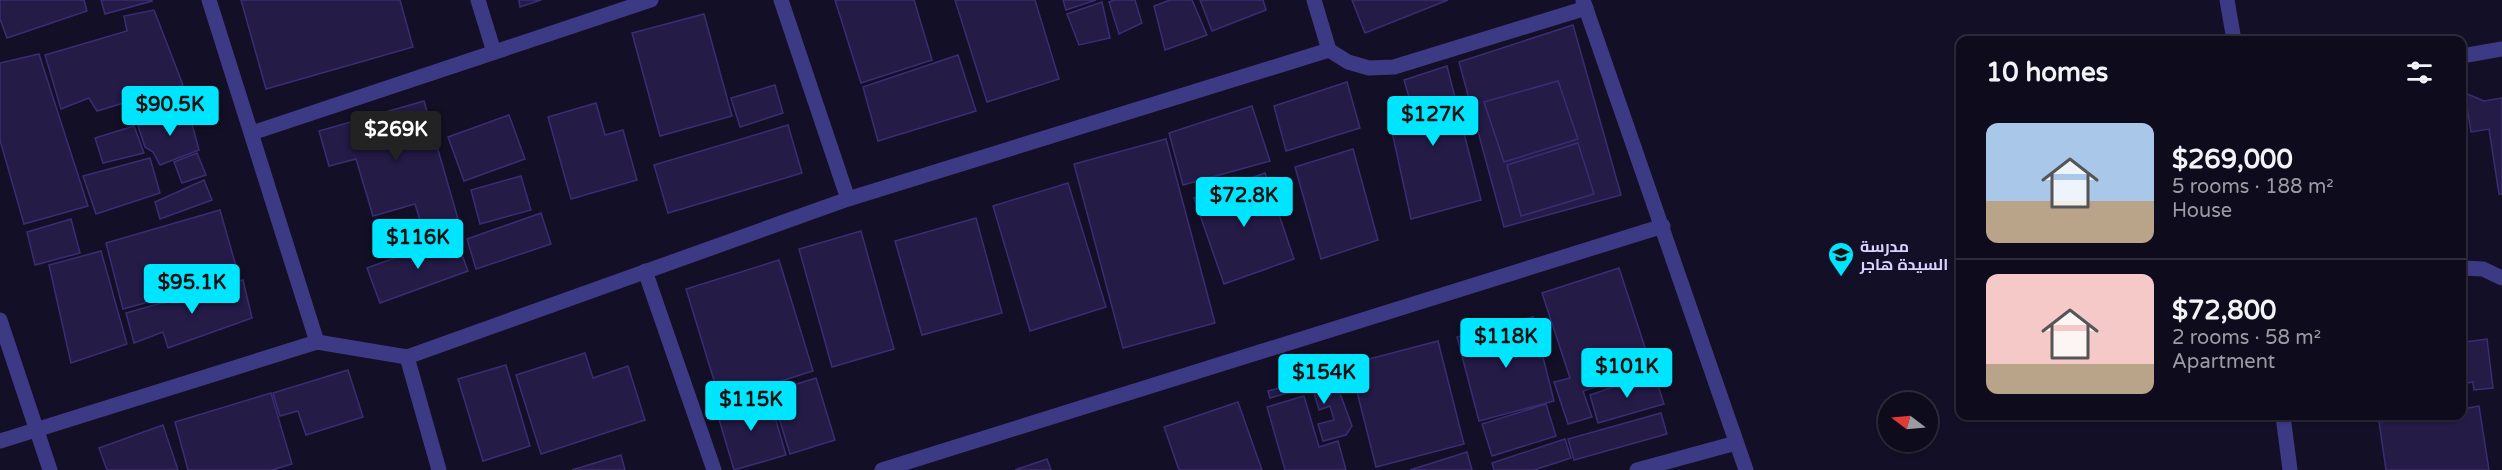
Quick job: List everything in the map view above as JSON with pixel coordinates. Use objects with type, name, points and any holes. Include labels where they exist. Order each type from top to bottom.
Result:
[{"type":"street","points":[[209,0],[317,342]]},
{"type":"street","points":[[478,0],[494,52]]},
{"type":"street","points":[[252,133],[651,0]]},
{"type":"street","points":[[781,0],[848,199]]},
{"type":"street","points":[[1314,0],[1329,50],[1348,62],[1369,68],[1394,67],[1584,4],[1746,470]]},
{"type":"street","points":[[2227,0],[2233,36]]},
{"type":"street","points":[[2466,55],[2502,49]]},
{"type":"street","points":[[0,441],[317,342],[407,357],[848,199],[1329,50]]},
{"type":"street","points":[[882,470],[1663,226]]},
{"type":"street","points":[[2466,268],[2483,269],[2502,278]]},
{"type":"street","points":[[645,271],[714,470]]},
{"type":"street","points":[[0,320],[50,470]]},
{"type":"street","points":[[407,357],[439,470]]},
{"type":"street","points":[[2284,420],[2290,470]]},
{"type":"street","points":[[1636,470],[1736,443]]},
{"type":"building","points":[[0,0],[84,0],[87,11],[7,38],[0,19]]},
{"type":"building","points":[[101,0],[151,0],[152,1],[105,14]]},
{"type":"building","points":[[241,0],[400,0],[413,47],[266,89]]},
{"type":"building","points":[[519,0],[541,0],[520,7]]},
{"type":"building","points":[[835,0],[914,0],[932,60],[861,83]]},
{"type":"building","points":[[955,0],[1035,0],[1059,79],[987,102]]},
{"type":"building","points":[[1063,0],[1096,0],[1066,10]]},
{"type":"building","points":[[1135,0],[1142,23],[1119,34],[1109,2]]},
{"type":"building","points":[[1170,0],[1192,0],[1207,35],[1165,50],[1154,6]]},
{"type":"building","points":[[1200,0],[1263,0],[1266,10],[1212,31]]},
{"type":"building","points":[[1352,0],[1448,0],[1365,33]]},
{"type":"building","points":[[1102,2],[1110,38],[1079,45],[1067,14]]},
{"type":"building","points":[[154,10],[183,85],[97,111],[89,98],[61,109],[45,55],[127,31],[124,16]]},
{"type":"building","points":[[704,14],[732,116],[660,136],[632,33]]},
{"type":"building","points":[[1573,25],[1621,195],[1504,227],[1459,62]]},
{"type":"building","points":[[39,54],[88,206],[24,224],[0,140],[0,63]]},
{"type":"building","points":[[958,55],[976,111],[878,141],[863,87]]},
{"type":"building","points":[[1447,66],[1481,200],[1411,219],[1389,118],[1412,107],[1404,80]]},
{"type":"building","points":[[1558,81],[1578,139],[1504,162],[1484,102]]},
{"type":"building","points":[[1347,82],[1360,128],[1286,151],[1274,106]]},
{"type":"building","points":[[775,85],[783,113],[740,127],[731,98]]},
{"type":"building","points":[[2466,93],[2484,101],[2502,98],[2502,194],[2499,194],[2489,129],[2471,132]]},
{"type":"building","points":[[424,101],[458,219],[423,230],[415,204],[373,216],[356,159],[329,166],[319,131]]},
{"type":"building","points":[[596,103],[605,135],[623,130],[637,180],[571,199],[548,117]]},
{"type":"building","points":[[1252,106],[1270,161],[1183,185],[1169,133]]},
{"type":"building","points":[[188,109],[199,150],[160,165],[153,152],[145,147],[138,126]]},
{"type":"building","points":[[509,115],[525,159],[464,181],[448,137]]},
{"type":"building","points":[[788,125],[802,173],[668,213],[654,165]]},
{"type":"building","points":[[134,126],[144,153],[103,163],[95,138]]},
{"type":"building","points":[[1166,139],[1215,323],[1123,348],[1074,164]]},
{"type":"building","points":[[1578,143],[1594,194],[1521,216],[1507,165]]},
{"type":"building","points":[[1353,149],[1378,240],[1321,259],[1295,167]]},
{"type":"building","points":[[197,153],[206,175],[182,183],[174,162]]},
{"type":"building","points":[[150,158],[160,193],[96,214],[83,176]]},
{"type":"building","points":[[1265,173],[1294,259],[1224,284],[1194,198]]},
{"type":"building","points":[[521,176],[531,210],[480,224],[471,190]]},
{"type":"building","points":[[204,180],[212,200],[160,219],[155,202]]},
{"type":"building","points":[[1068,183],[1106,307],[1030,331],[993,206]]},
{"type":"building","points":[[220,210],[239,277],[123,309],[106,243]]},
{"type":"building","points":[[541,213],[551,244],[476,269],[467,239]]},
{"type":"building","points":[[976,218],[1002,313],[922,335],[895,241]]},
{"type":"building","points":[[71,219],[80,253],[35,265],[27,232]]},
{"type":"building","points":[[861,231],[894,349],[832,367],[799,249]]},
{"type":"building","points":[[455,236],[468,271],[380,303],[367,268]]},
{"type":"building","points":[[101,251],[127,344],[71,363],[49,265]]},
{"type":"building","points":[[779,260],[813,371],[720,400],[686,289]]},
{"type":"building","points":[[1619,268],[1652,369],[1583,391],[1592,417],[1568,424],[1554,382],[1570,378],[1542,293]]},
{"type":"building","points":[[243,280],[252,318],[168,348],[163,332],[134,343],[126,313]]},
{"type":"building","points":[[1533,317],[1554,401],[1479,421],[1457,337]]},
{"type":"building","points":[[2487,339],[2493,388],[2474,390],[2473,382],[2466,383],[2466,342]]},
{"type":"building","points":[[1438,341],[1464,444],[1376,467],[1350,364]]},
{"type":"building","points":[[585,353],[593,378],[628,366],[645,420],[541,454],[516,375]]},
{"type":"building","points":[[506,365],[530,446],[483,461],[458,379]]},
{"type":"building","points":[[348,370],[363,417],[306,435],[298,411],[280,416],[273,393]]},
{"type":"building","points":[[1654,373],[1664,404],[1598,423],[1590,395]]},
{"type":"building","points":[[1322,376],[1337,385],[1352,426],[1346,435],[1323,441],[1318,424],[1334,420],[1330,406],[1319,410],[1312,386],[1270,398],[1268,391]]},
{"type":"building","points":[[816,378],[835,440],[790,454],[771,392]]},
{"type":"building","points":[[271,393],[292,464],[272,470],[188,470],[175,422]]},
{"type":"building","points":[[768,393],[786,455],[734,470],[716,409]]},
{"type":"building","points":[[1304,396],[1319,447],[1338,441],[1346,470],[1285,470],[1267,407]]},
{"type":"building","points":[[1238,402],[1262,470],[1179,470],[1164,427]]},
{"type":"building","points":[[1546,404],[1556,436],[1492,456],[1482,424]]},
{"type":"building","points":[[2479,406],[2489,470],[2386,470],[2379,422],[2466,420],[2466,408]]},
{"type":"building","points":[[1661,413],[1667,434],[1574,460],[1568,439]]},
{"type":"building","points":[[163,425],[178,470],[107,470],[99,448]]},
{"type":"building","points":[[1565,439],[1571,458],[1534,470],[1494,470],[1492,463]]},
{"type":"building","points":[[1467,452],[1472,470],[1410,470]]},
{"type":"building","points":[[621,455],[625,470],[572,470]]},
{"type":"building","points":[[1047,459],[1051,470],[1015,470]]},
{"type":"place","name":"مدرسة السيدة هاجر","points":[[1841,278]]}]
